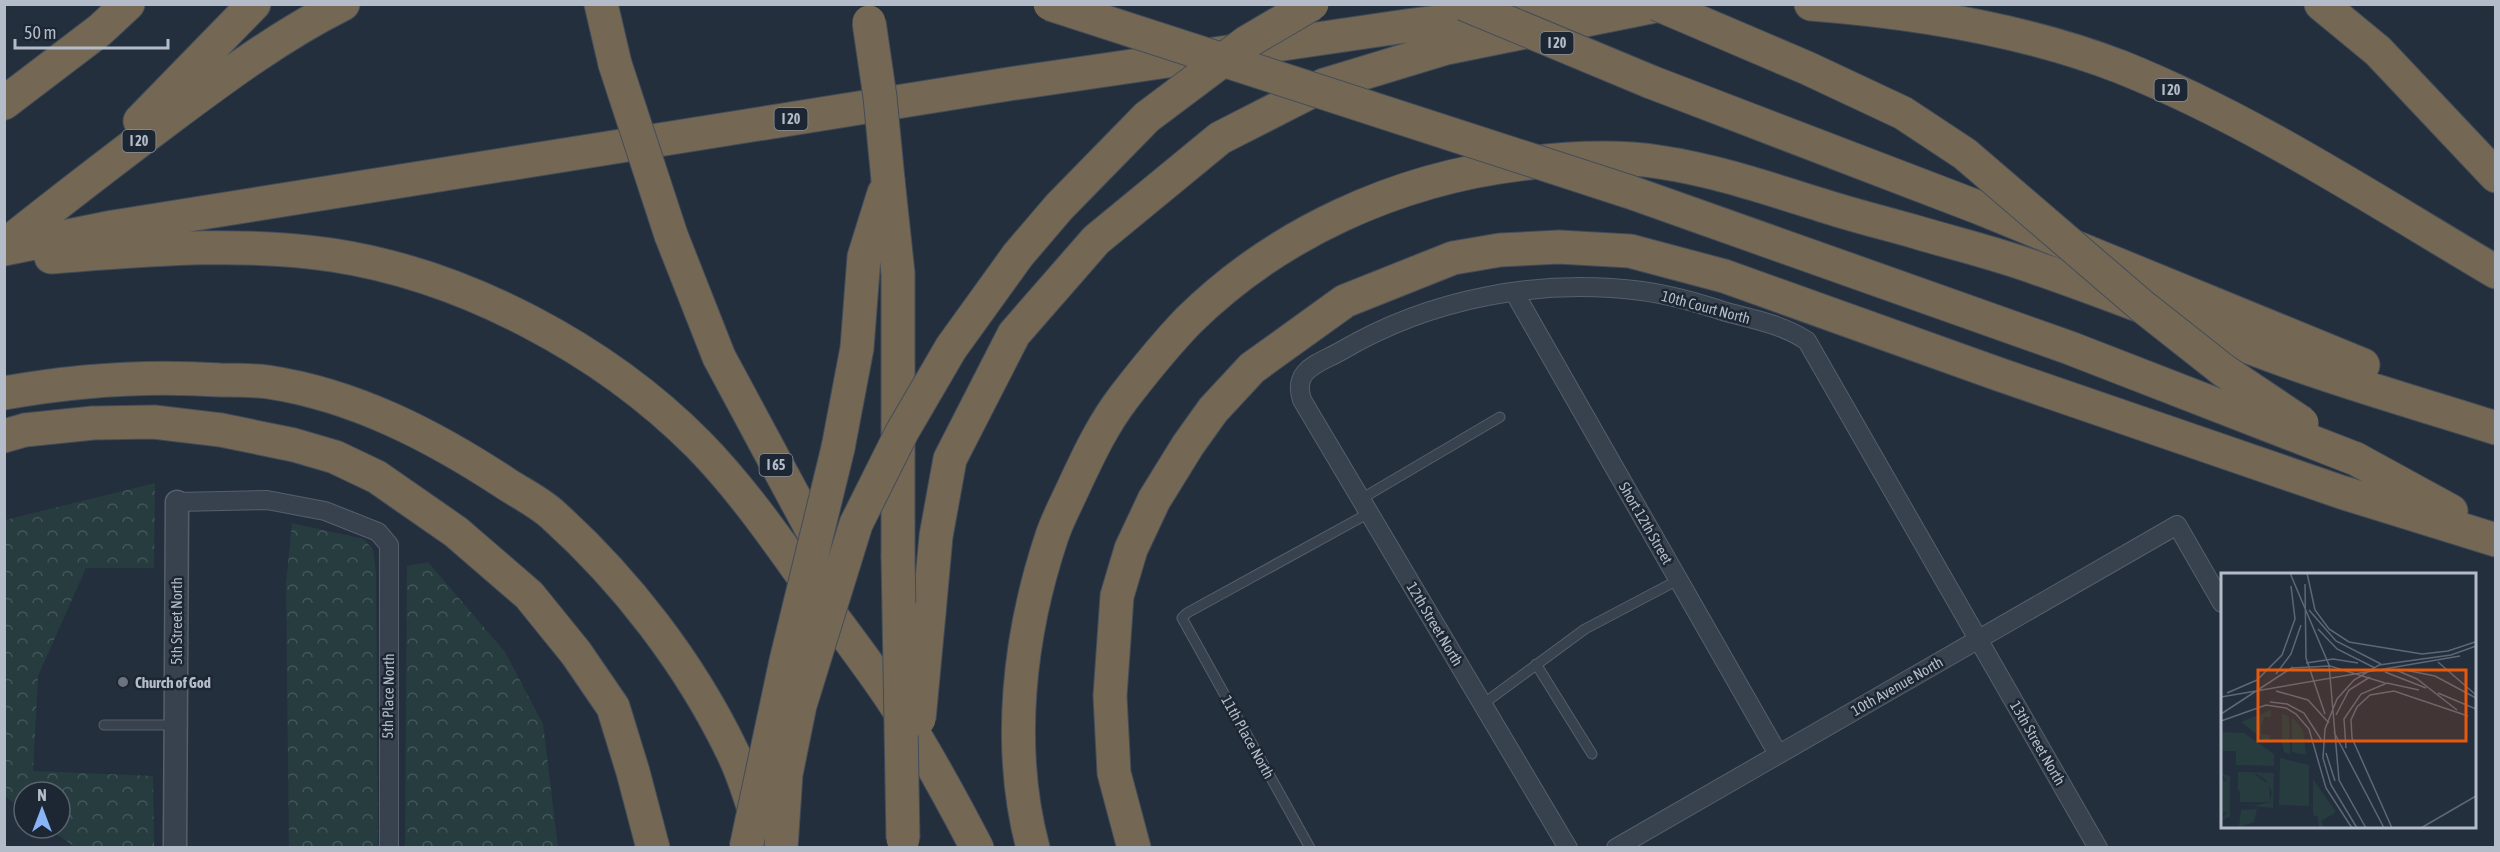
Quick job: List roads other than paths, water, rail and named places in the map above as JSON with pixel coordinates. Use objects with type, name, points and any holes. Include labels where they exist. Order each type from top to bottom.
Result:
[{"type":"highway","points":[[4,103],[100,30],[128,4]]},
{"type":"highway","points":[[71,192],[254,4]]},
{"type":"highway","name":"I 20","points":[[4,247],[71,192],[208,90],[282,38],[343,4]]},
{"type":"highway","name":"I 65","points":[[601,4],[615,64],[671,235],[719,357],[827,560],[887,692],[937,771],[977,848]]},
{"type":"highway","points":[[1050,4],[1630,192],[2070,348],[2356,459]]},
{"type":"highway","points":[[781,848],[786,774],[800,705],[856,524],[902,432],[951,348],[1024,247],[1059,207],[1147,117],[1247,42],[1312,4]]},
{"type":"highway","name":"I 20","points":[[1464,4],[1651,82],[1980,208],[2496,420]]},
{"type":"highway","name":"I 20","points":[[4,247],[113,226],[997,86],[1406,26],[1580,5],[1668,4]]},
{"type":"highway","name":"I 20","points":[[1810,4],[1917,15],[1985,28],[2050,44],[2120,67],[2216,111],[2314,165],[2496,272]]},
{"type":"highway","points":[[2321,4],[2378,51],[2496,176]]},
{"type":"highway","points":[[903,843],[920,709],[936,536],[950,459],[1014,334],[1096,240],[1220,138],[1323,85],[1446,48],[1658,5],[1807,68],[1903,112],[1965,154],[2142,306],[2223,370],[2356,459],[2496,538]]},
{"type":"highway","points":[[867,13],[880,97],[898,273],[898,556],[903,843]]},
{"type":"highway","points":[[1033,848],[1027,827],[1021,771],[1019,712],[1024,645],[1036,587],[1054,531],[1108,418],[1148,366],[1189,320],[1281,247],[1390,193],[1438,179],[1498,166],[1551,160],[1604,158],[1652,160],[1696,168],[2033,267],[2302,366],[2496,428]]},
{"type":"highway","points":[[746,848],[786,661],[838,448],[858,348],[864,257],[888,180]]},
{"type":"highway","points":[[4,260],[195,247],[260,247],[333,255],[403,270],[472,295],[545,330],[598,362],[697,443],[759,516],[887,692]]},
{"type":"highway","points":[[1134,848],[1114,773],[1110,696],[1117,596],[1131,549],[1154,500],[1213,410],[1252,368],[1345,301],[1453,258],[1500,250],[1558,247],[1630,251],[1724,276],[2009,378],[2341,492],[2496,538]]},
{"type":"highway","points":[[4,393],[53,384],[114,379],[190,378],[268,382],[351,402],[424,434],[464,456],[551,513],[608,568],[664,638],[702,697],[733,752],[766,848]]},
{"type":"highway","points":[[4,436],[25,430],[93,423],[154,422],[221,430],[294,445],[335,457],[377,477],[456,532],[529,595],[576,653],[613,707],[653,848]]},
{"type":"street","name":"10th Court North","points":[[1302,400],[1299,385],[1302,374],[1362,339],[1397,322],[1448,305],[1514,292],[1588,288],[1644,291],[1781,328],[1807,341],[1979,639]]},
{"type":"street","name":"Short 12th Street","points":[[1514,292],[1778,754]]},
{"type":"street","name":"12th Street North","points":[[1302,400],[1568,848]]},
{"type":"street","name":"5th Place North","points":[[177,502],[267,500],[325,511],[378,532],[389,545],[389,848]]},
{"type":"street","name":"5th Street North","points":[[175,848],[177,502]]},
{"type":"street","name":"10th Avenue North","points":[[1616,848],[2177,525],[2221,600]]},
{"type":"street","name":"13th Street North","points":[[1979,639],[2098,848]]},
{"type":"lane","points":[[1365,506],[1500,417]]},
{"type":"lane","name":"11th Place North","points":[[1310,848],[1182,618],[1365,506]]},
{"type":"lane","points":[[1483,704],[1585,629],[1678,580]]},
{"type":"lane","points":[[1536,664],[1592,754]]},
{"type":"lane","points":[[104,725],[176,725]]},
{"type":"place","name":"Church of God","points":[[123,682]]}]
